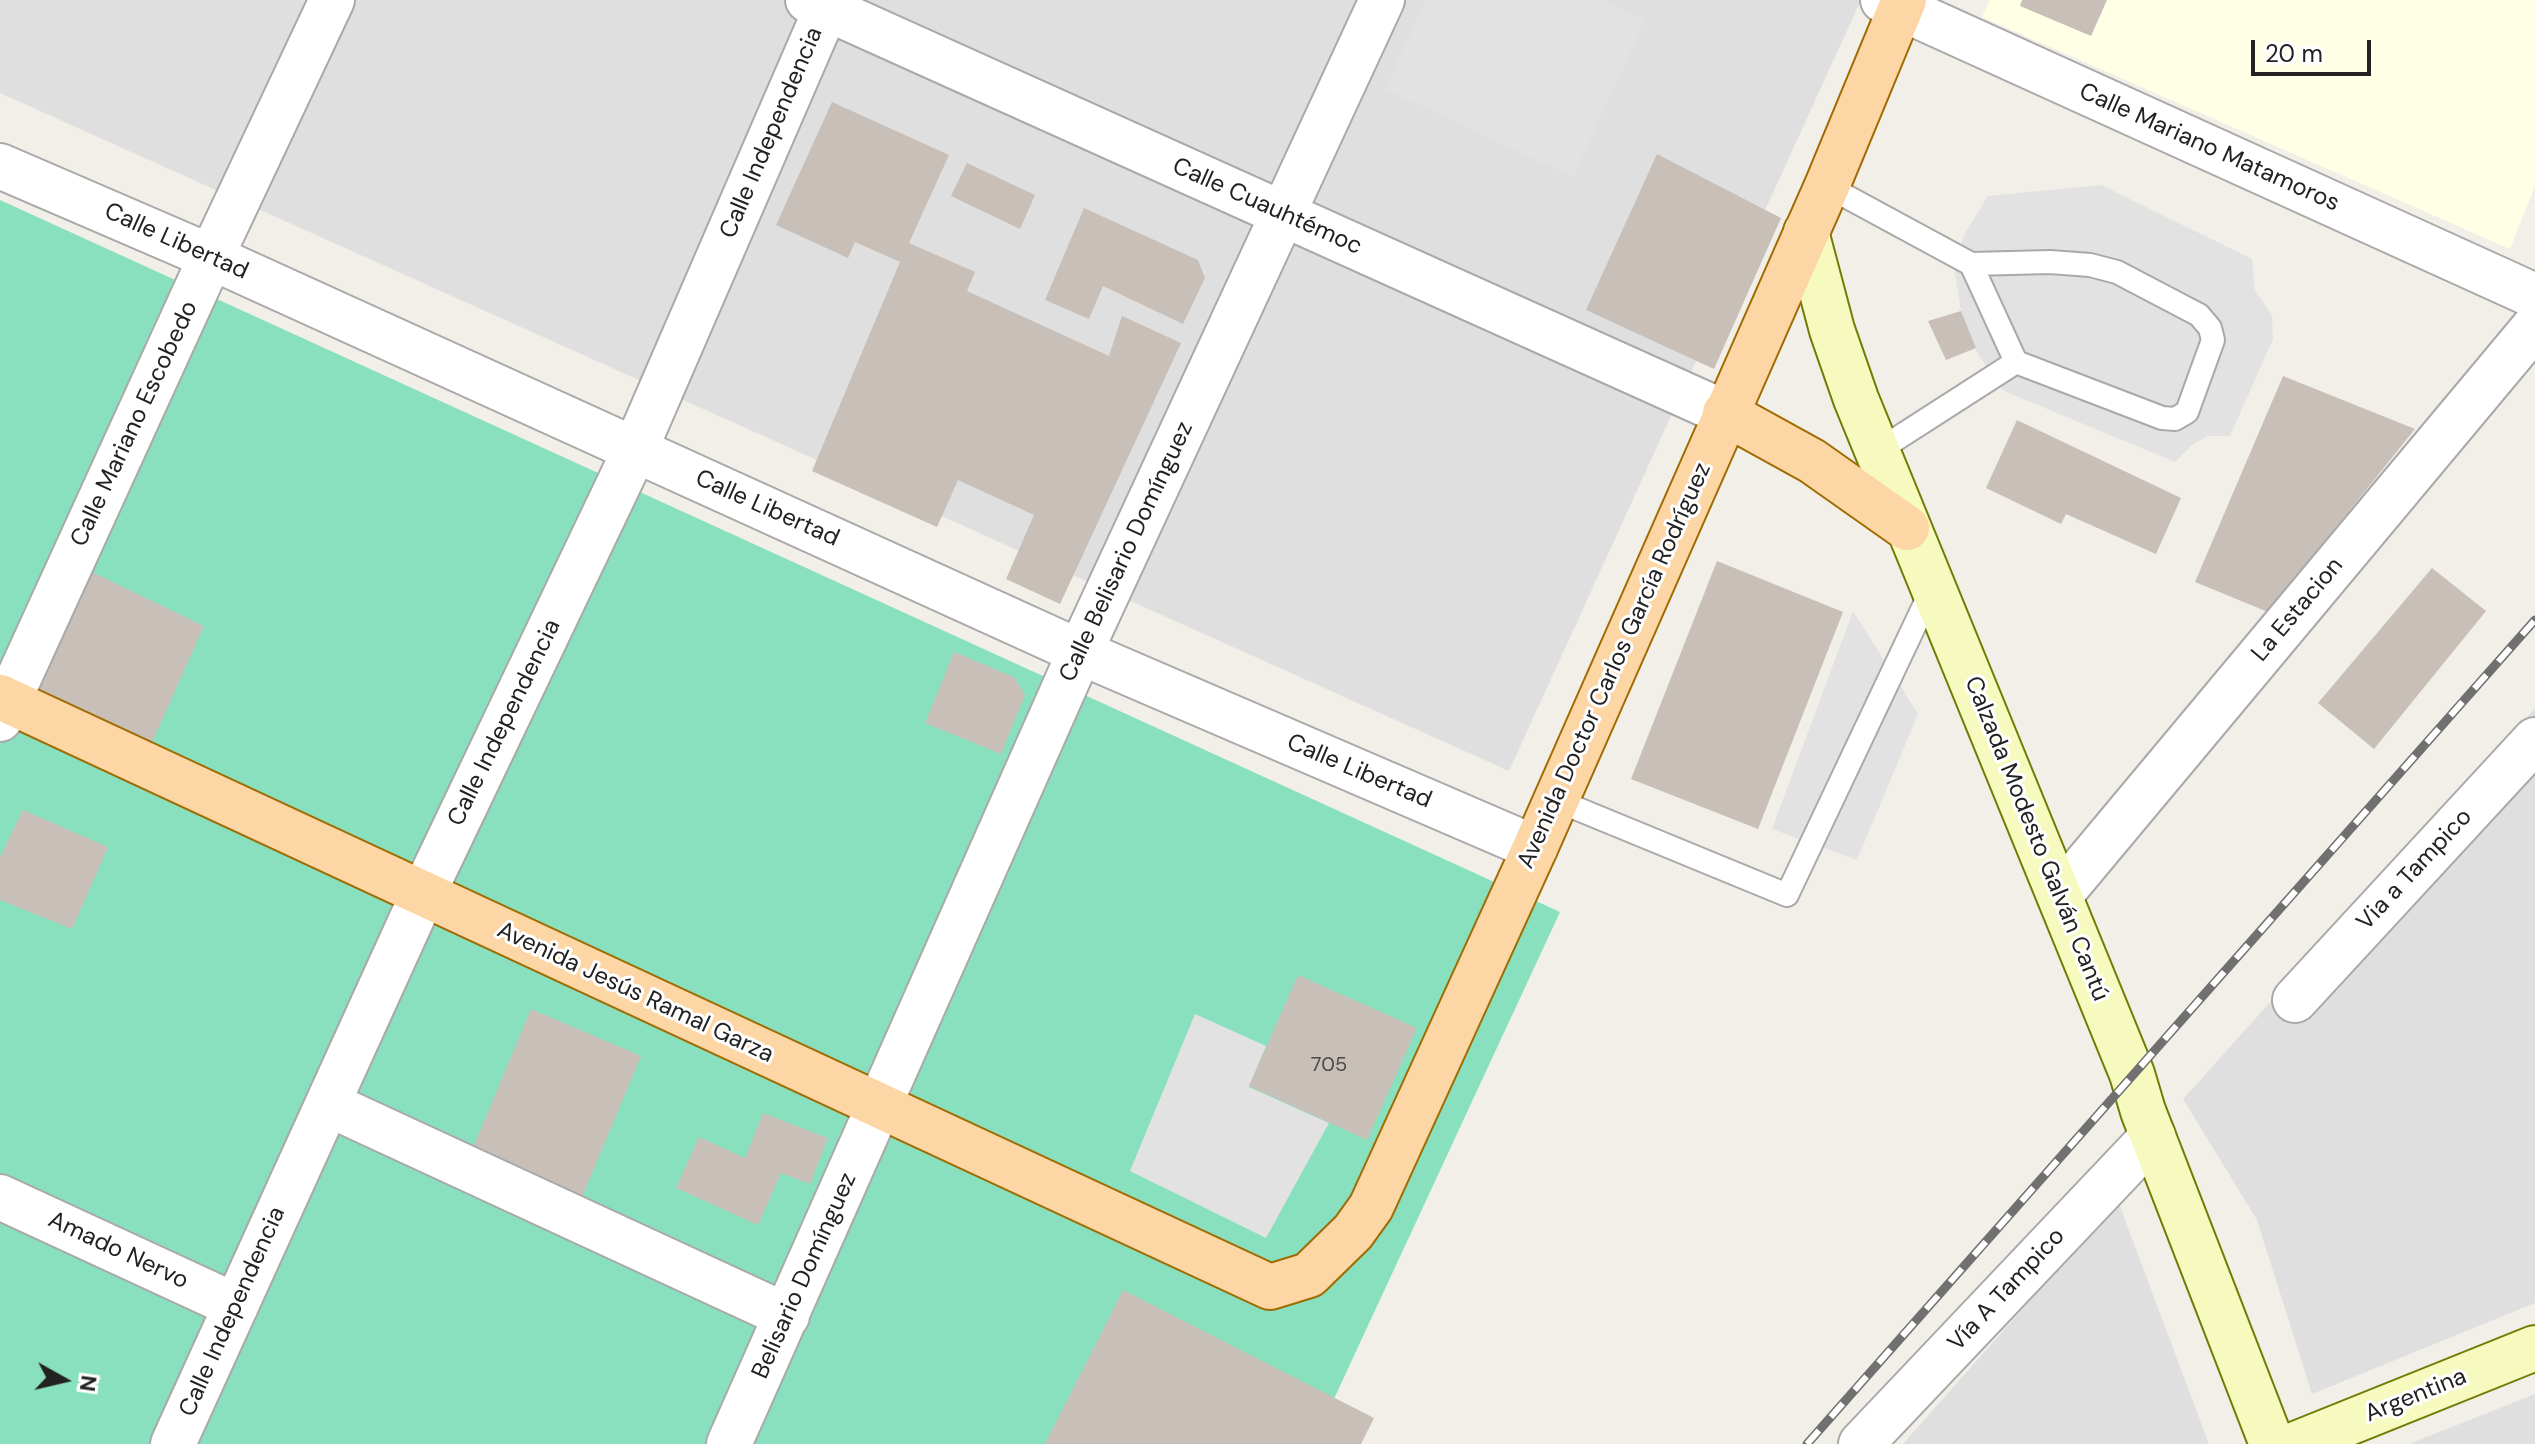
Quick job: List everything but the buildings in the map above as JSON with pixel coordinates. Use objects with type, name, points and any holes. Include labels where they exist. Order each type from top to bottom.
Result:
[{"type":"main road","name":"Avenida Doctor Carlos García Rodríguez","points":[[1270,1287],[1309,1275],[1353,1232],[1371,1207],[1535,848],[1827,186],[1896,3]]},
{"type":"main road","name":"Calzada Modesto Galván Cantú","points":[[1806,232],[1832,330],[1876,452],[2132,1074],[2272,1444]]},
{"type":"main road","points":[[1725,413],[1812,461],[1907,528]]},
{"type":"main road","name":"Avenida Jesús Ramal Garza","points":[[3,706],[423,894],[1270,1287]]},
{"type":"main road","name":"Argentina","points":[[2296,1444],[2535,1348]]},
{"type":"street","name":"Calle Mariano Escobedo","points":[[3,706],[332,0]]},
{"type":"street","name":"Calle Belisario Domínguez","points":[[880,1107],[1080,652],[1382,0]]},
{"type":"street","name":"Calle Cuauhtémoc","points":[[821,3],[1725,413]]},
{"type":"street","name":"Calle Independencia","points":[[173,1444],[423,894],[635,450],[821,3]]},
{"type":"street","name":"Calle Mariano Matamoros","points":[[1896,3],[2535,296]]},
{"type":"street","name":"Calle Libertad","points":[[0,166],[211,257],[1080,652],[1535,848]]},
{"type":"street","name":"La Estacion","points":[[2060,895],[2535,326]]},
{"type":"street","name":"Via a Tampico","points":[[2295,1000],[2535,740]]},
{"type":"street","points":[[328,1104],[787,1316]]},
{"type":"street","name":"Belisario Domínguez","points":[[729,1444],[880,1107]]},
{"type":"street","name":"Vía A Tampico","points":[[1861,1444],[2153,1136]]},
{"type":"street","name":"Amado Nervo","points":[[0,1197],[236,1306]]},
{"type":"lane","points":[[1827,186],[1971,264],[2050,262],[2090,265],[2117,272],[2199,315],[2210,328],[2213,340],[2187,412],[2175,419],[2162,418],[2016,362],[1971,264]]},
{"type":"lane","points":[[1876,452],[2016,362]]},
{"type":"lane","points":[[1556,800],[1787,895],[1933,588]]},
{"type":"shaded area","points":[[0,0],[1861,0],[1509,771],[0,93]]},
{"type":"shaded area","points":[[1426,0],[1602,0],[1645,20],[1573,177],[1385,89]]},
{"type":"shaded area","points":[[1990,0],[2535,0],[2535,186],[2510,249],[1982,17]]},
{"type":"shaded area","points":[[2101,185],[2252,259],[2255,290],[2272,315],[2273,339],[2230,436],[2208,436],[2193,444],[2175,462],[2004,391],[1978,354],[1961,311],[1954,266],[1964,235],[1988,196]]},
{"type":"shaded area","points":[[1853,611],[1918,714],[1857,860],[1772,829]]},
{"type":"shaded area","points":[[2535,708],[2535,1303],[2312,1394],[2257,1220],[2183,1099]]},
{"type":"shaded area","points":[[1195,1014],[1266,1046],[1249,1087],[1329,1123],[1266,1238],[1130,1171]]},
{"type":"shaded area","points":[[2118,1201],[2209,1444],[1903,1444]]},
{"type":"shaded area","points":[[2535,1394],[2535,1444],[2409,1444]]},
{"type":"green space","points":[[0,200],[1560,912],[1313,1444],[0,1444]]},
{"type":"railway","points":[[1807,1444],[2535,620]]}]
